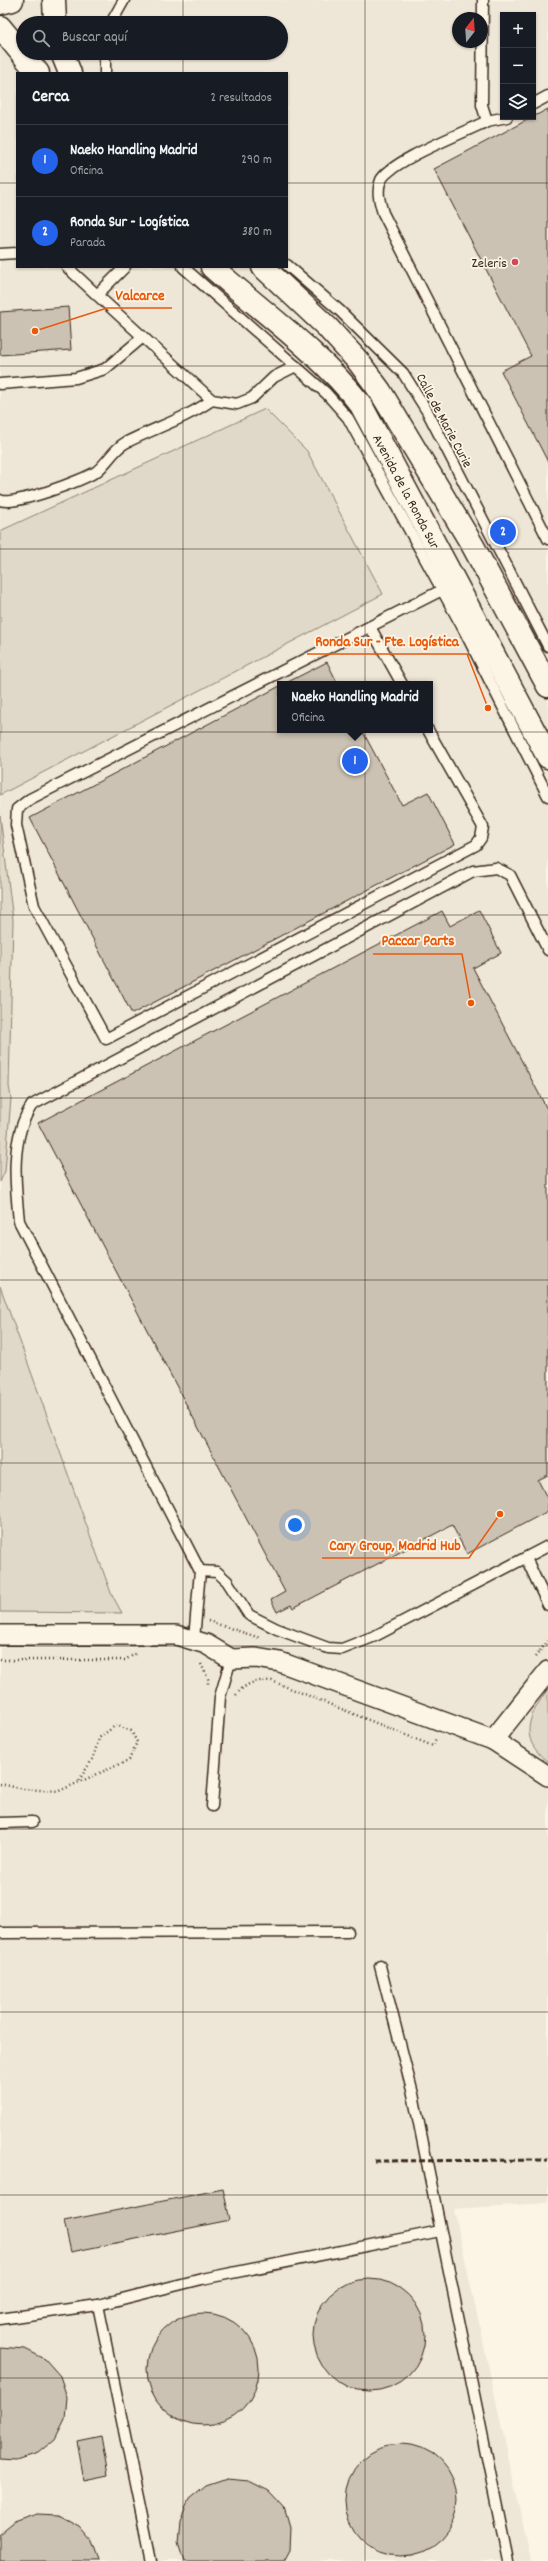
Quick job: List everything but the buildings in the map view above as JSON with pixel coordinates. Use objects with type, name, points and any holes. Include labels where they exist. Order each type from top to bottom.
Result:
[{"type":"main road","points":[[0,3],[12,0]]},
{"type":"main road","points":[[54,0],[55,16]]},
{"type":"main road","points":[[0,27],[16,46]]},
{"type":"main road","points":[[27,60],[37,72]]},
{"type":"main road","points":[[65,60],[70,72]]},
{"type":"main road","name":"Avenida de la Ronda Sur","points":[[213,268],[341,379],[361,405],[470,626],[548,757]]},
{"type":"main road","name":"Avenida de la Ronda Sur","points":[[264,268],[327,327],[358,361],[380,391],[473,546],[515,605],[548,686]]},
{"type":"street","points":[[0,1636],[176,1635],[194,1639],[206,1644],[231,1659],[256,1658],[280,1662],[493,1740],[548,1776]]},
{"type":"street","points":[[493,1740],[548,1671]]},
{"type":"lane","points":[[115,16],[124,0]]},
{"type":"lane","points":[[483,0],[482,105],[488,121]]},
{"type":"lane","points":[[105,60],[105,72]]},
{"type":"lane","points":[[536,102],[548,96]]},
{"type":"lane","points":[[500,118],[488,121],[395,166],[381,180],[378,194],[383,213],[548,539]]},
{"type":"lane","points":[[0,254],[16,253]]},
{"type":"lane","name":"Calle de Marie Curie","points":[[288,266],[340,311],[403,373],[427,411],[515,605],[548,646]]},
{"type":"lane","points":[[68,268],[212,400],[236,404],[252,398],[274,377],[296,366]]},
{"type":"lane","points":[[97,295],[124,268]]},
{"type":"lane","points":[[184,268],[326,393],[348,418],[442,590],[470,626],[548,796]]},
{"type":"lane","points":[[0,384],[76,378],[106,369],[143,337]]},
{"type":"lane","points":[[0,500],[5,503],[28,499],[96,471],[123,444],[191,415],[212,400]]},
{"type":"lane","points":[[430,733],[483,828],[481,838],[476,845],[106,1039],[34,906],[16,825],[17,809],[30,800],[442,590]]},
{"type":"lane","points":[[370,627],[400,681]]},
{"type":"lane","points":[[194,1639],[200,1571],[19,1221],[14,1177],[23,1119],[32,1105],[473,871],[496,868],[510,875],[548,950]]},
{"type":"lane","points":[[200,1571],[217,1572],[227,1581],[249,1615],[277,1629],[328,1648],[342,1649],[375,1636],[548,1546]]},
{"type":"lane","points":[[526,1558],[548,1605]]},
{"type":"lane","points":[[212,1806],[220,1697],[231,1659]]},
{"type":"lane","points":[[0,1823],[32,1822]]},
{"type":"lane","points":[[0,1933],[348,1932]]},
{"type":"lane","points":[[380,1966],[413,2094],[508,2561]]},
{"type":"lane","points":[[0,2319],[98,2305],[202,2279],[440,2231]]},
{"type":"lane","points":[[98,2305],[151,2561]]},
{"type":"path","points":[[0,1660],[125,1660],[140,1652]]},
{"type":"path","points":[[196,1659],[204,1667],[208,1679],[208,1686]]},
{"type":"path","points":[[234,1700],[236,1694],[246,1684],[257,1680],[272,1681],[433,1746],[442,1722]]},
{"type":"path","points":[[0,1784],[29,1790],[59,1791],[129,1760],[137,1742],[131,1731],[116,1726],[99,1738],[93,1758],[78,1782]]},
{"type":"shaded area","points":[[12,0],[548,0],[548,2203],[454,2209],[531,2561],[0,2561],[0,3]]},
{"type":"shaded area","points":[[265,409],[307,451],[383,594],[0,795],[0,531]]},
{"type":"shaded area","points":[[0,816],[13,920],[9,1086],[11,1098],[5,1171],[0,1182]]},
{"type":"shaded area","points":[[0,1286],[111,1593],[122,1613],[0,1612]]},
{"type":"shaded area","points":[[548,1689],[548,1762],[538,1753],[532,1744],[529,1735],[529,1726],[531,1717]]},
{"type":"railway","points":[[374,2161],[548,2160]]},
{"type":"place","name":"Zeleris","points":[[515,262]]},
{"type":"place","name":"Valcarce","points":[[35,331]]},
{"type":"place","name":"Ronda Sur - Logística","points":[[503,532]]},
{"type":"place","name":"Ronda Sur - Fte. Logística","points":[[488,708]]},
{"type":"place","name":"Naeko Handling Madrid","points":[[355,761]]},
{"type":"place","name":"Paccar Parts","points":[[471,1003]]},
{"type":"place","name":"Cary Group, Madrid Hub","points":[[500,1514]]}]
